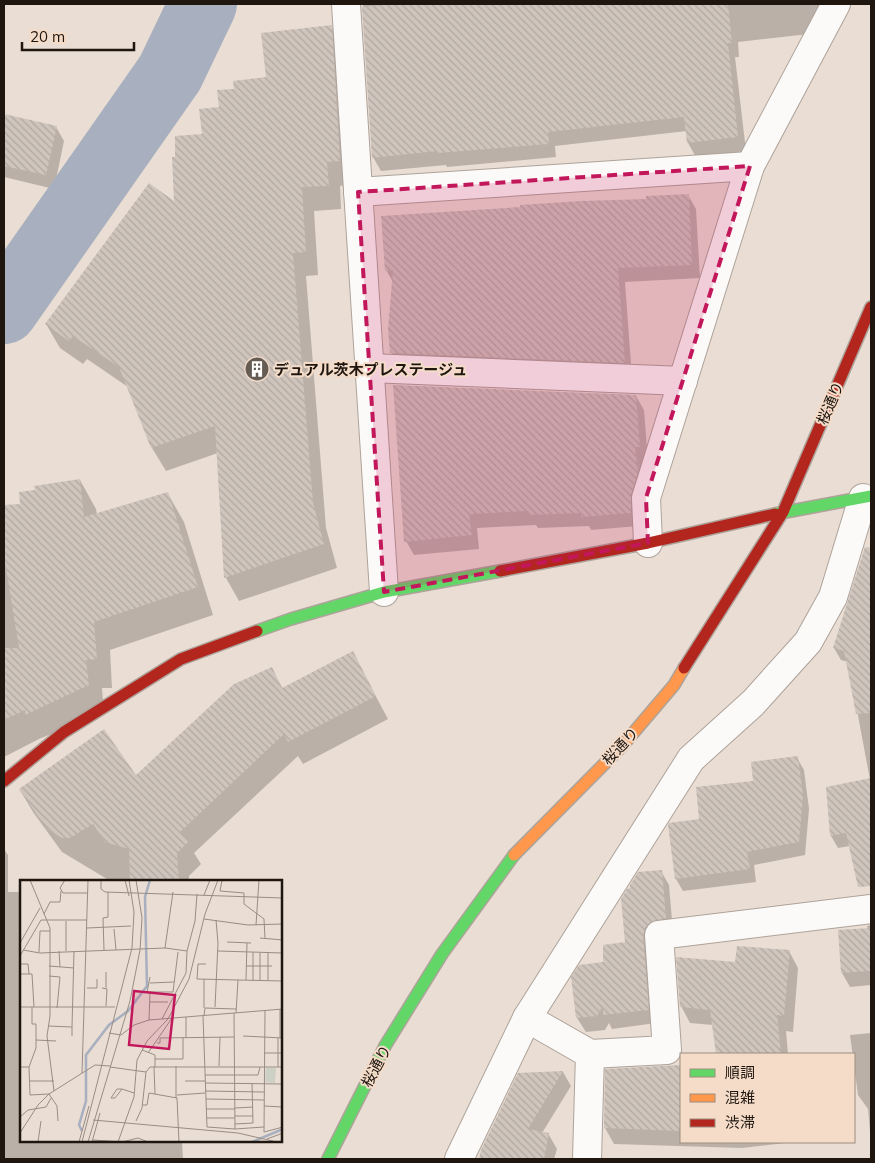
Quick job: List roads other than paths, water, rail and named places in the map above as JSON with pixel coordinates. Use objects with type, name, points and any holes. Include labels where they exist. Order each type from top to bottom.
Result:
[{"type":"street","points":[[346,4],[384,592]]},
{"type":"street","points":[[648,543],[646,498],[750,166],[836,4]]},
{"type":"street","points":[[358,192],[750,166]]},
{"type":"street","name":"桜通り","points":[[328,1159],[386,1046],[442,954],[518,849],[623,745],[674,685],[783,512],[871,307]]},
{"type":"street","points":[[369,368],[683,381]]},
{"type":"street","points":[[4,782],[64,732],[181,659],[291,620],[384,592],[648,543],[783,512],[867,497],[833,597],[808,642],[753,703],[691,759],[527,1018],[459,1159]]},
{"type":"street","points":[[527,1018],[590,1054],[667,1050],[659,935],[871,909]]},
{"type":"street","points":[[587,1159],[590,1054]]},
{"type":"waterway","points":[[4,310],[170,73],[203,4]]},
{"type":"place","name":"デュアル茨木プレステージュ","points":[[257,369]]}]
